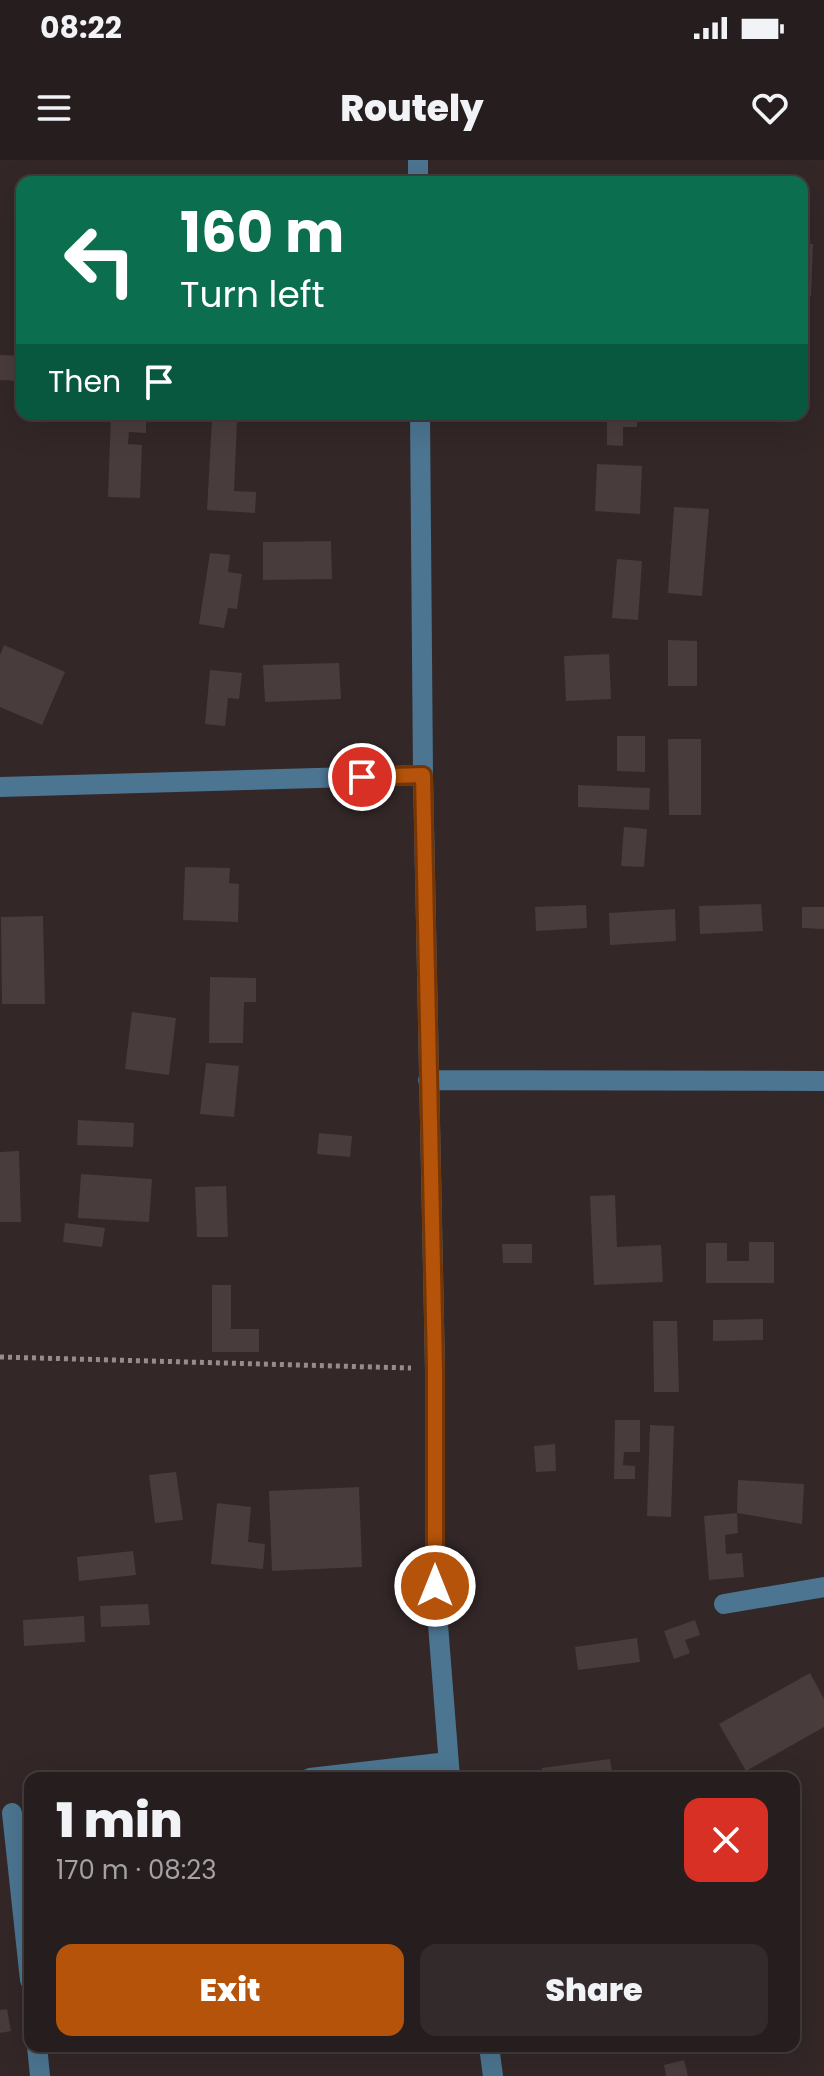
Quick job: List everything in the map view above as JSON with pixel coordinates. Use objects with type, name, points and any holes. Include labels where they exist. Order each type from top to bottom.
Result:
[{"type":"street","points":[[414,1772],[449,1770],[435,1586],[435,1369],[423,775],[420,420]]},
{"type":"street","points":[[0,787],[423,775]]},
{"type":"street","points":[[428,1080],[824,1081]]},
{"type":"street","points":[[724,1604],[824,1587]]},
{"type":"street","points":[[14,1812],[24,1917]]},
{"type":"street","points":[[38,2052],[40,2076]]},
{"type":"street","points":[[490,2052],[493,2076]]},
{"type":"path","points":[[0,1357],[435,1369]]},
{"type":"building","points":[[808,244],[813,244],[811,296],[808,296]]},
{"type":"building","points":[[0,355],[16,356],[16,381],[0,380]]},
{"type":"building","points":[[111,420],[146,420],[146,433],[129,432],[128,444],[142,445],[140,498],[108,497]]},
{"type":"building","points":[[212,420],[237,421],[234,491],[256,492],[255,513],[207,510]]},
{"type":"building","points":[[607,420],[637,420],[637,427],[623,427],[623,446],[607,445]]},
{"type":"building","points":[[597,464],[642,466],[640,514],[595,511]]},
{"type":"building","points":[[674,507],[709,509],[702,596],[668,593]]},
{"type":"building","points":[[331,541],[332,579],[263,580],[263,542]]},
{"type":"building","points":[[210,553],[230,555],[228,572],[242,574],[237,609],[228,608],[224,628],[199,624]]},
{"type":"building","points":[[617,559],[642,561],[638,620],[612,618]]},
{"type":"building","points":[[668,640],[697,641],[697,686],[668,686]]},
{"type":"building","points":[[4,645],[65,672],[42,725],[0,707],[0,655]]},
{"type":"building","points":[[609,654],[611,699],[566,701],[564,656]]},
{"type":"building","points":[[339,663],[341,699],[265,702],[263,665]]},
{"type":"building","points":[[210,670],[242,673],[239,699],[228,698],[225,726],[205,724]]},
{"type":"building","points":[[617,736],[645,736],[645,772],[617,771]]},
{"type":"building","points":[[668,739],[701,739],[701,815],[669,815]]},
{"type":"building","points":[[578,785],[650,788],[649,810],[578,807]]},
{"type":"building","points":[[624,827],[647,829],[644,867],[621,866]]},
{"type":"building","points":[[185,867],[230,868],[229,883],[239,884],[238,922],[183,920]]},
{"type":"building","points":[[761,904],[763,931],[700,934],[699,906]]},
{"type":"building","points":[[586,905],[587,928],[536,931],[535,907]]},
{"type":"building","points":[[802,907],[824,907],[824,929],[802,928]]},
{"type":"building","points":[[675,909],[676,941],[610,945],[609,913]]},
{"type":"building","points":[[43,916],[45,1004],[2,1004],[1,917]]},
{"type":"building","points":[[210,977],[256,978],[256,1002],[244,1002],[243,1043],[209,1043]]},
{"type":"building","points":[[132,1012],[176,1018],[169,1075],[125,1069]]},
{"type":"building","points":[[206,1063],[239,1066],[234,1117],[200,1114]]},
{"type":"building","points":[[78,1120],[134,1123],[133,1147],[77,1145]]},
{"type":"building","points":[[319,1133],[352,1136],[350,1157],[317,1154]]},
{"type":"building","points":[[19,1151],[21,1222],[0,1222],[0,1152]]},
{"type":"building","points":[[81,1174],[152,1179],[149,1222],[78,1218]]},
{"type":"building","points":[[226,1186],[228,1237],[197,1237],[195,1187]]},
{"type":"building","points":[[615,1195],[617,1247],[661,1245],[663,1282],[594,1285],[590,1196]]},
{"type":"building","points":[[65,1223],[105,1228],[102,1247],[63,1242]]},
{"type":"building","points":[[749,1242],[774,1242],[774,1283],[706,1283],[706,1243],[727,1243],[727,1261],[749,1261]]},
{"type":"building","points":[[502,1244],[532,1244],[532,1263],[503,1263]]},
{"type":"building","points":[[212,1285],[231,1285],[231,1329],[259,1329],[259,1352],[212,1352]]},
{"type":"building","points":[[763,1319],[763,1340],[713,1341],[713,1320]]},
{"type":"building","points":[[653,1321],[677,1321],[679,1392],[654,1392]]},
{"type":"building","points":[[615,1420],[640,1420],[640,1452],[624,1452],[623,1465],[635,1466],[635,1479],[614,1479]]},
{"type":"building","points":[[650,1425],[674,1426],[671,1517],[647,1516]]},
{"type":"building","points":[[555,1444],[556,1471],[536,1472],[534,1446]]},
{"type":"building","points":[[176,1472],[183,1520],[155,1523],[149,1475]]},
{"type":"building","points":[[738,1480],[804,1484],[802,1524],[737,1513]]},
{"type":"building","points":[[359,1487],[362,1567],[272,1571],[269,1491]]},
{"type":"building","points":[[217,1503],[251,1507],[248,1542],[265,1544],[263,1569],[211,1564]]},
{"type":"building","points":[[737,1513],[738,1533],[725,1535],[726,1554],[742,1553],[744,1577],[709,1580],[704,1516]]},
{"type":"building","points":[[133,1551],[136,1575],[79,1581],[77,1557]]},
{"type":"building","points":[[148,1604],[150,1625],[101,1627],[100,1606]]},
{"type":"building","points":[[84,1616],[85,1642],[24,1646],[23,1620]]},
{"type":"building","points":[[695,1620],[700,1635],[685,1640],[690,1653],[674,1659],[664,1631]]},
{"type":"building","points":[[637,1638],[640,1662],[578,1670],[575,1647]]},
{"type":"building","points":[[810,1673],[824,1699],[824,1727],[746,1771],[719,1724]]},
{"type":"building","points":[[610,1759],[612,1772],[542,1772],[542,1768]]},
{"type":"building","points":[[7,2009],[11,2031],[0,2033],[0,2010]]},
{"type":"building","points":[[684,2060],[688,2076],[666,2076],[664,2065]]},
{"type":"route","points":[[362,777],[423,775],[435,1369],[435,1586]]}]
